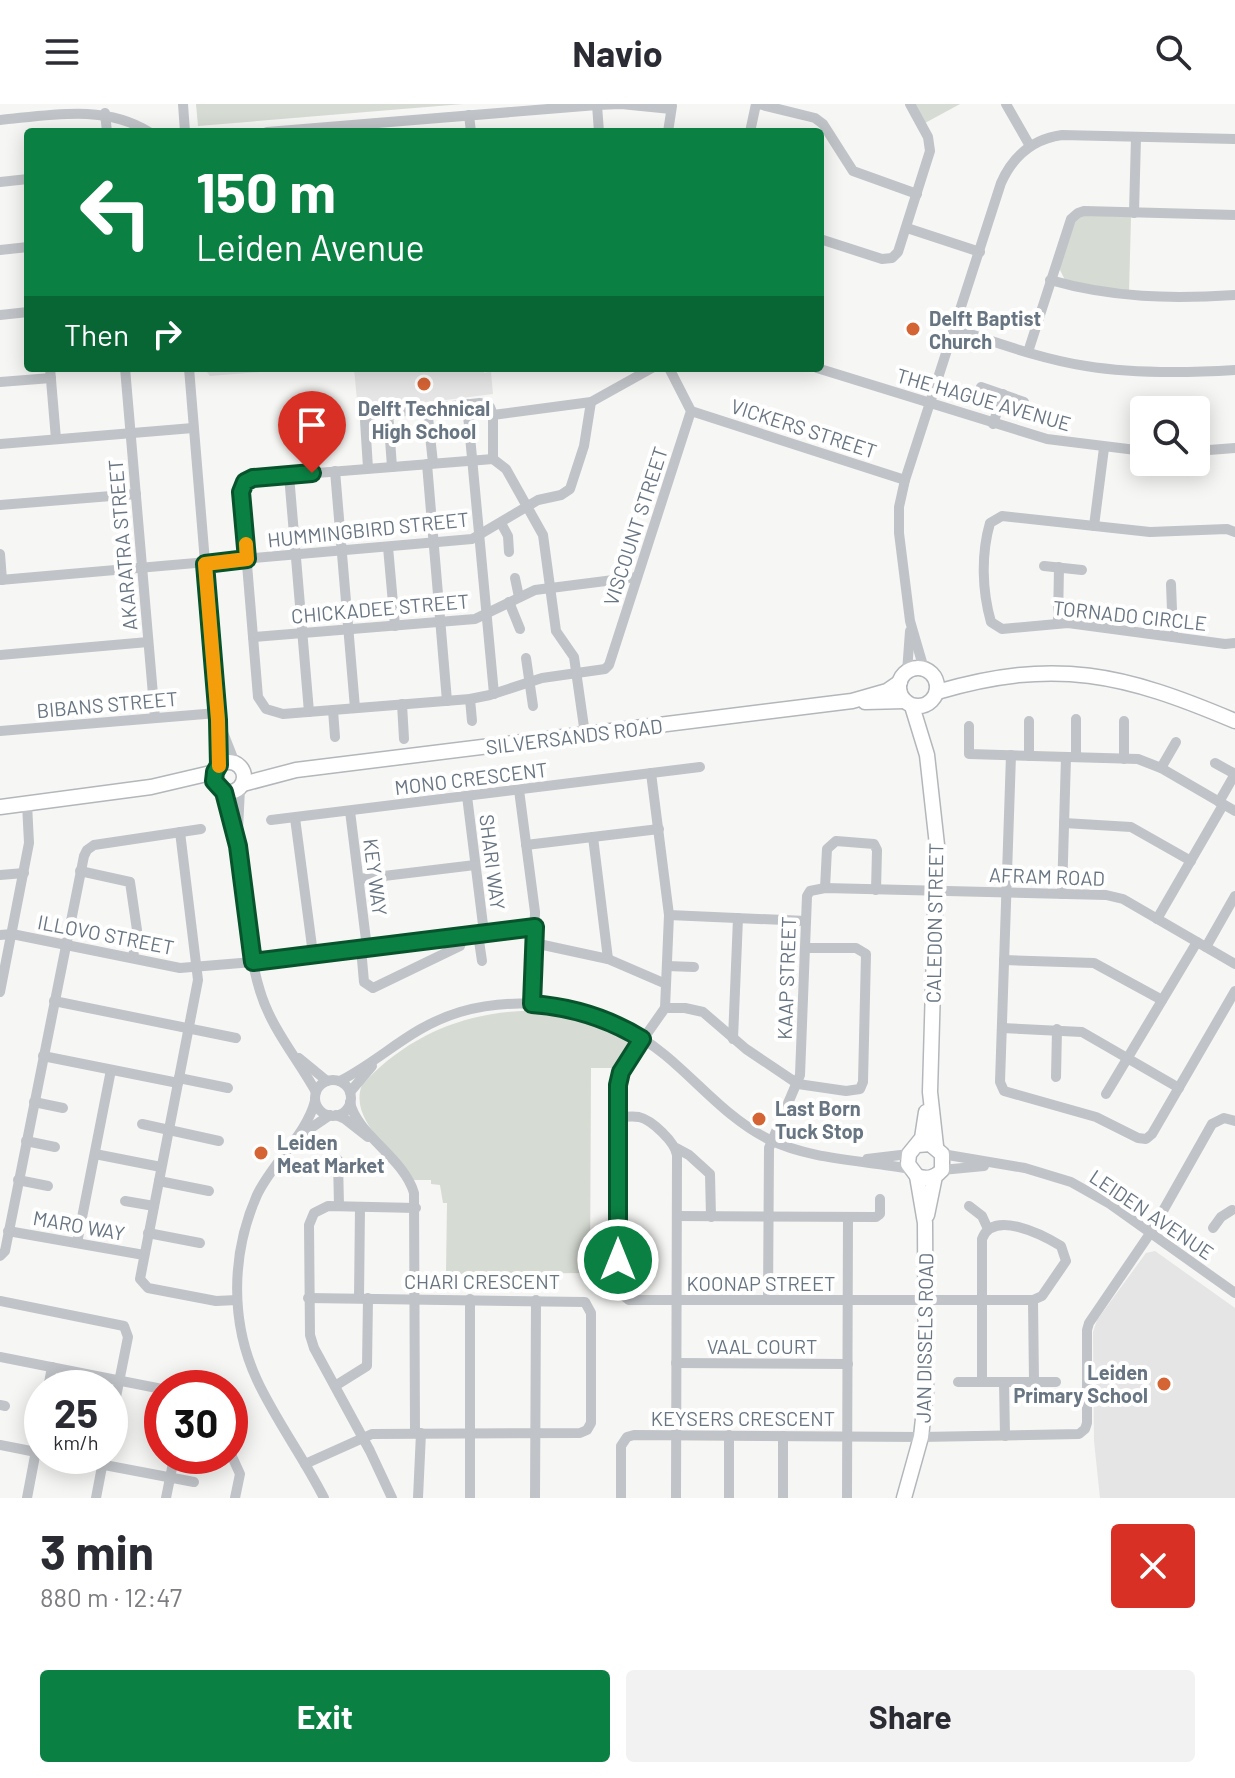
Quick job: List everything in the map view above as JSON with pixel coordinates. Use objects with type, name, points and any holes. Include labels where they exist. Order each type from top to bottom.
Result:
[{"type":"street","points":[[183,104],[185,128]]},
{"type":"street","points":[[315,128],[621,104],[672,106],[669,128]]},
{"type":"street","points":[[751,128],[757,104],[819,121],[824,128]]},
{"type":"street","points":[[824,240],[889,259],[898,252],[930,154],[930,145],[910,104]]},
{"type":"street","points":[[1006,104],[1030,146]]},
{"type":"street","points":[[597,105],[599,128]]},
{"type":"street","points":[[105,113],[107,128]]},
{"type":"street","points":[[0,120],[105,113],[124,118],[142,128]]},
{"type":"street","points":[[469,115],[471,128]]},
{"type":"street","points":[[29,117],[30,128]]},
{"type":"street","points":[[824,128],[853,171],[917,194]]},
{"type":"street","points":[[934,697],[937,683],[928,672],[910,621],[898,519],[905,480],[1005,175],[1030,146],[1062,135],[1235,139]]},
{"type":"street","points":[[1134,213],[1136,137]]},
{"type":"street","points":[[0,182],[24,179]]},
{"type":"street","points":[[1028,352],[1075,214],[1084,211],[1235,215]]},
{"type":"street","points":[[907,228],[980,252]]},
{"type":"street","points":[[0,250],[24,247]]},
{"type":"street","points":[[1050,280],[1122,296],[1177,298],[1235,295]]},
{"type":"street","points":[[0,315],[24,312]]},
{"type":"street","points":[[955,329],[1086,366],[1132,371],[1235,370]]},
{"type":"street","name":"THE HAGUE AVENUE","points":[[824,370],[1047,439],[1130,450]]},
{"type":"street","name":"AKARATRA STREET","points":[[125,372],[155,718]]},
{"type":"street","points":[[189,372],[218,716],[219,779],[238,846],[253,962],[270,1017],[320,1111],[345,1119],[376,1142]]},
{"type":"street","points":[[493,415],[591,402],[645,372]]},
{"type":"street","points":[[671,372],[691,411]]},
{"type":"street","points":[[0,382],[51,373],[56,439]]},
{"type":"street","points":[[981,387],[1024,402]]},
{"type":"street","points":[[993,424],[1003,394]]},
{"type":"street","name":"HUMMINGBIRD STREET","points":[[1,580],[465,541],[480,536],[538,500],[563,494],[572,486],[584,446],[591,402]]},
{"type":"street","points":[[368,468],[365,421],[368,416],[467,404],[483,403],[490,407],[493,415],[493,459]]},
{"type":"street","points":[[467,404],[494,694]]},
{"type":"street","points":[[427,408],[447,701]]},
{"type":"street","name":"VICKERS STREET","points":[[691,411],[905,480]]},
{"type":"street","name":"VISCOUNT STREET","points":[[576,674],[599,672],[609,665],[691,411]]},
{"type":"street","points":[[388,412],[392,467]]},
{"type":"street","points":[[0,444],[193,428]]},
{"type":"street","points":[[1094,526],[1104,448]]},
{"type":"street","points":[[1210,450],[1235,448]]},
{"type":"street","points":[[576,674],[531,681],[470,699],[278,714],[266,709],[258,697],[241,492],[245,482],[253,478],[493,459],[506,469],[543,535],[556,631],[572,652],[576,674],[585,734]]},
{"type":"street","points":[[335,471],[355,708]]},
{"type":"street","points":[[289,475],[309,712]]},
{"type":"street","points":[[0,505],[136,494]]},
{"type":"street","name":"TORNADO CIRCLE","points":[[1235,532],[1227,529],[1150,532],[1002,516],[990,523],[985,576],[991,622],[1002,629],[1058,622],[1235,643]]},
{"type":"street","points":[[501,523],[508,536],[509,552]]},
{"type":"street","points":[[388,547],[395,626]]},
{"type":"street","points":[[0,554],[1,580]]},
{"type":"street","points":[[1044,566],[1082,570]]},
{"type":"street","points":[[1058,622],[1059,567]]},
{"type":"street","name":"CHICKADEE STREET","points":[[253,637],[475,619],[535,590],[637,577]]},
{"type":"street","points":[[515,578],[514,599],[520,629]]},
{"type":"street","points":[[1171,584],[1173,637]]},
{"type":"street","points":[[910,621],[901,695],[908,703],[922,707],[934,697],[986,679]]},
{"type":"street","points":[[0,655],[148,642]]},
{"type":"street","points":[[526,658],[533,706]]},
{"type":"street","points":[[904,677],[928,672],[942,678],[986,679],[1046,673],[1111,678],[1145,686],[1235,721]]},
{"type":"street","name":"SILVERSANDS ROAD","points":[[237,765],[251,769],[296,770],[852,701],[887,691],[904,677]]},
{"type":"street","name":"CALEDON STREET","points":[[913,1161],[922,1138],[930,1092],[936,825],[927,755],[927,725],[934,697]]},
{"type":"street","points":[[470,699],[472,721]]},
{"type":"street","name":"SILVERSANDS ROAD","points":[[852,701],[908,703]]},
{"type":"street","name":"CALEDON STREET","points":[[908,703],[927,755]]},
{"type":"street","points":[[402,704],[404,739]]},
{"type":"street","points":[[333,710],[335,737]]},
{"type":"street","points":[[218,716],[237,765],[244,774],[238,846]]},
{"type":"street","name":"BIBANS STREET","points":[[0,731],[218,716]]},
{"type":"street","points":[[1062,894],[1064,823],[1076,719]]},
{"type":"street","points":[[1029,721],[1029,756]]},
{"type":"street","points":[[1124,721],[1124,759]]},
{"type":"street","points":[[969,726],[969,754],[1138,759],[1161,768],[1235,811]]},
{"type":"street","points":[[1161,768],[1176,742]]},
{"type":"street","points":[[1011,755],[1000,1082],[1006,1093],[1035,1098],[1096,1117],[1140,1139],[1152,1134],[1235,991]]},
{"type":"street","points":[[219,779],[227,762],[237,765]]},
{"type":"street","points":[[1157,919],[1191,861],[1235,774],[1215,763]]},
{"type":"street","name":"MONO CRESCENT","points":[[271,820],[700,767]]},
{"type":"street","name":"SILVERSANDS ROAD","points":[[242,786],[296,770]]},
{"type":"street","points":[[642,1039],[665,1008],[669,915],[651,773]]},
{"type":"street","points":[[219,779],[232,793],[242,786]]},
{"type":"street","points":[[0,807],[219,779]]},
{"type":"street","points":[[519,790],[535,927],[532,1004]]},
{"type":"street","name":"SHARI WAY","points":[[467,796],[482,961]]},
{"type":"street","points":[[0,992],[6,934],[24,873],[30,839],[27,804]]},
{"type":"street","name":"KEY WAY","points":[[350,811],[359,879],[364,982],[373,988],[460,946],[464,935]]},
{"type":"street","points":[[295,818],[313,954]]},
{"type":"street","points":[[1064,823],[1131,827],[1191,861]]},
{"type":"street","points":[[0,1256],[5,1251],[80,871],[87,850],[94,845],[201,829]]},
{"type":"street","points":[[526,845],[659,829]]},
{"type":"street","points":[[180,832],[198,980],[140,1279],[144,1286],[213,1300],[237,1300]]},
{"type":"street","points":[[593,837],[608,959]]},
{"type":"street","points":[[876,890],[877,850],[874,844],[836,841],[827,849],[825,888],[876,890],[936,891]]},
{"type":"street","points":[[359,879],[475,865]]},
{"type":"street","points":[[80,871],[130,882],[137,930],[133,958]]},
{"type":"street","points":[[0,875],[24,873]]},
{"type":"street","name":"KAAP STREET","points":[[771,1140],[798,1084],[807,896],[810,891],[825,888]]},
{"type":"street","name":"AFRAM ROAD","points":[[936,891],[1114,896],[1235,964]]},
{"type":"street","points":[[1106,1094],[1162,1000],[1234,900]]},
{"type":"street","points":[[669,915],[806,921]]},
{"type":"street","points":[[733,1039],[738,918]]},
{"type":"street","name":"ILLOVO STREET","points":[[6,934],[171,967],[198,967],[535,927]]},
{"type":"street","points":[[534,943],[608,959],[666,984]]},
{"type":"street","points":[[665,1008],[703,1012],[733,1039],[798,1084],[854,1091],[860,1089],[863,1082],[866,954],[856,948],[805,948]]},
{"type":"street","points":[[1004,960],[1094,963],[1162,1000]]},
{"type":"street","points":[[667,966],[694,967]]},
{"type":"street","points":[[54,1001],[236,1038]]},
{"type":"street","points":[[291,1052],[327,1081],[340,1081],[420,1028],[461,1012],[496,1005],[532,1004],[589,1014],[642,1039],[665,1056],[717,1105],[771,1140],[829,1157],[913,1161],[929,1178],[939,1162],[930,1144],[913,1161]]},
{"type":"street","points":[[1002,1028],[1082,1032],[1179,1088]]},
{"type":"street","points":[[1056,1077],[1057,1029]]},
{"type":"street","name":"KOONAP STREET","points":[[642,1039],[621,1072],[618,1117],[620,1293],[629,1300],[982,1301]]},
{"type":"street","points":[[290,1143],[333,1115],[345,1111],[350,1097],[383,1052]]},
{"type":"street","points":[[43,1056],[228,1088]]},
{"type":"street","points":[[77,1243],[111,1070]]},
{"type":"street","points":[[324,1498],[256,1378],[243,1340],[237,1300],[238,1262],[252,1208],[268,1174],[307,1120],[315,1097],[327,1081]]},
{"type":"street","points":[[340,1081],[350,1097],[353,1112],[408,1176],[414,1193],[418,1498]]},
{"type":"street","name":"CALEDON STREET","points":[[930,1092],[939,1162]]},
{"type":"street","points":[[34,1102],[63,1108]]},
{"type":"street","points":[[618,1117],[646,1120],[710,1174],[711,1217]]},
{"type":"street","points":[[1151,1232],[1212,1124],[1224,1118],[1235,1121]]},
{"type":"street","points":[[142,1124],[219,1141]]},
{"type":"street","points":[[768,1300],[768,1156],[771,1140]]},
{"type":"street","points":[[26,1141],[55,1147]]},
{"type":"street","points":[[676,1148],[676,1498]]},
{"type":"street","points":[[95,1154],[161,1167]]},
{"type":"street","points":[[338,1160],[339,1206]]},
{"type":"street","name":"JAN DISSELS ROAD","points":[[904,1498],[921,1437],[926,1392],[925,1223],[913,1161]]},
{"type":"street","name":"JAN DISSELS ROAD","points":[[925,1223],[939,1162]]},
{"type":"street","name":"LEIDEN AVENUE","points":[[939,1162],[1025,1168],[1071,1182],[1110,1204],[1235,1293]]},
{"type":"street","points":[[18,1180],[48,1186]]},
{"type":"street","points":[[159,1181],[209,1191]]},
{"type":"street","points":[[677,1216],[879,1216],[880,1199]]},
{"type":"street","points":[[125,1201],[154,1206]]},
{"type":"street","points":[[392,1498],[310,1335],[309,1220],[318,1209],[328,1206],[416,1208]]},
{"type":"street","points":[[969,1206],[982,1216],[988,1229]]},
{"type":"street","points":[[335,1386],[367,1366],[360,1207]]},
{"type":"street","points":[[1213,1228],[1221,1217],[1234,1209]]},
{"type":"street","points":[[847,1498],[848,1217]]},
{"type":"street","points":[[982,1301],[1033,1300],[1042,1296],[1064,1265],[1064,1249],[1047,1237],[1011,1226],[995,1225],[988,1229],[982,1239],[982,1301],[982,1382]]},
{"type":"street","name":"MARO WAY","points":[[8,1231],[144,1255]]},
{"type":"street","name":"KEYSERS CRESCENT","points":[[621,1498],[622,1442],[634,1435],[1074,1436],[1085,1429],[1087,1423],[1088,1326],[1151,1232]]},
{"type":"street","points":[[148,1233],[200,1243]]},
{"type":"street","name":"CHARI CRESCENT","points":[[305,1464],[378,1433],[583,1433],[589,1428],[591,1329],[591,1309],[585,1302],[308,1298]]},
{"type":"street","points":[[470,1299],[470,1498]]},
{"type":"street","points":[[535,1498],[536,1300]]},
{"type":"street","points":[[1033,1300],[1034,1382]]},
{"type":"street","points":[[0,1301],[124,1326],[128,1334],[121,1370]]},
{"type":"street","points":[[0,1357],[66,1370]]},
{"type":"street","name":"VAAL COURT","points":[[676,1363],[848,1364]]},
{"type":"street","points":[[958,1382],[1056,1382]]},
{"type":"street","points":[[1004,1382],[1005,1436]]},
{"type":"street","points":[[729,1435],[729,1498]]},
{"type":"street","points":[[783,1436],[783,1498]]},
{"type":"street","points":[[0,1445],[24,1450]]},
{"type":"street","points":[[128,1467],[194,1482]]},
{"type":"street","points":[[27,1498],[33,1474]]},
{"type":"street","points":[[96,1498],[100,1474]]},
{"type":"street","points":[[166,1498],[171,1474]]},
{"type":"street","points":[[235,1498],[240,1474]]},
{"type":"shaded area","points":[[196,104],[463,104],[198,126]]},
{"type":"shaded area","points":[[914,104],[960,104],[925,123]]},
{"type":"shaded area","points":[[1083,215],[1131,217],[1129,292],[1065,280],[1059,268],[1075,221]]},
{"type":"shaded area","points":[[207,372],[260,372],[210,376]]},
{"type":"shaded area","name":"Delft Technical High School","points":[[354,372],[491,372],[493,394],[358,411]]},
{"type":"shaded area","points":[[521,1011],[564,1015],[600,1024],[626,1037],[630,1046],[619,1068],[591,1068],[590,1273],[446,1274],[447,1203],[443,1203],[440,1185],[431,1184],[431,1180],[414,1180],[376,1136],[362,1111],[359,1098],[362,1085],[396,1054],[434,1032],[475,1017]]},
{"type":"shaded area","name":"Leiden Primary School","points":[[1155,1251],[1235,1308],[1235,1498],[1100,1498],[1094,1441],[1093,1332],[1097,1320],[1146,1253]]},
{"type":"slow traffic","points":[[219,766],[205,564],[247,559],[246,544]]},
{"type":"place","name":"Delft Baptist Church","points":[[913,329]]},
{"type":"place","name":"Delft Technical High School","points":[[424,384]]},
{"type":"place","name":"Last Born Tuck Stop","points":[[759,1119]]},
{"type":"place","name":"Leiden Meat Market","points":[[261,1153]]},
{"type":"place","name":"Leiden Primary School","points":[[1164,1384]]},
{"type":"route","points":[[312,473],[253,478],[245,482],[241,492],[247,559],[205,564],[218,720],[219,765],[214,781],[227,800],[238,846],[253,962],[535,927],[532,1004],[581,1012],[613,1023],[642,1039],[621,1072],[618,1085],[618,1260]]}]
